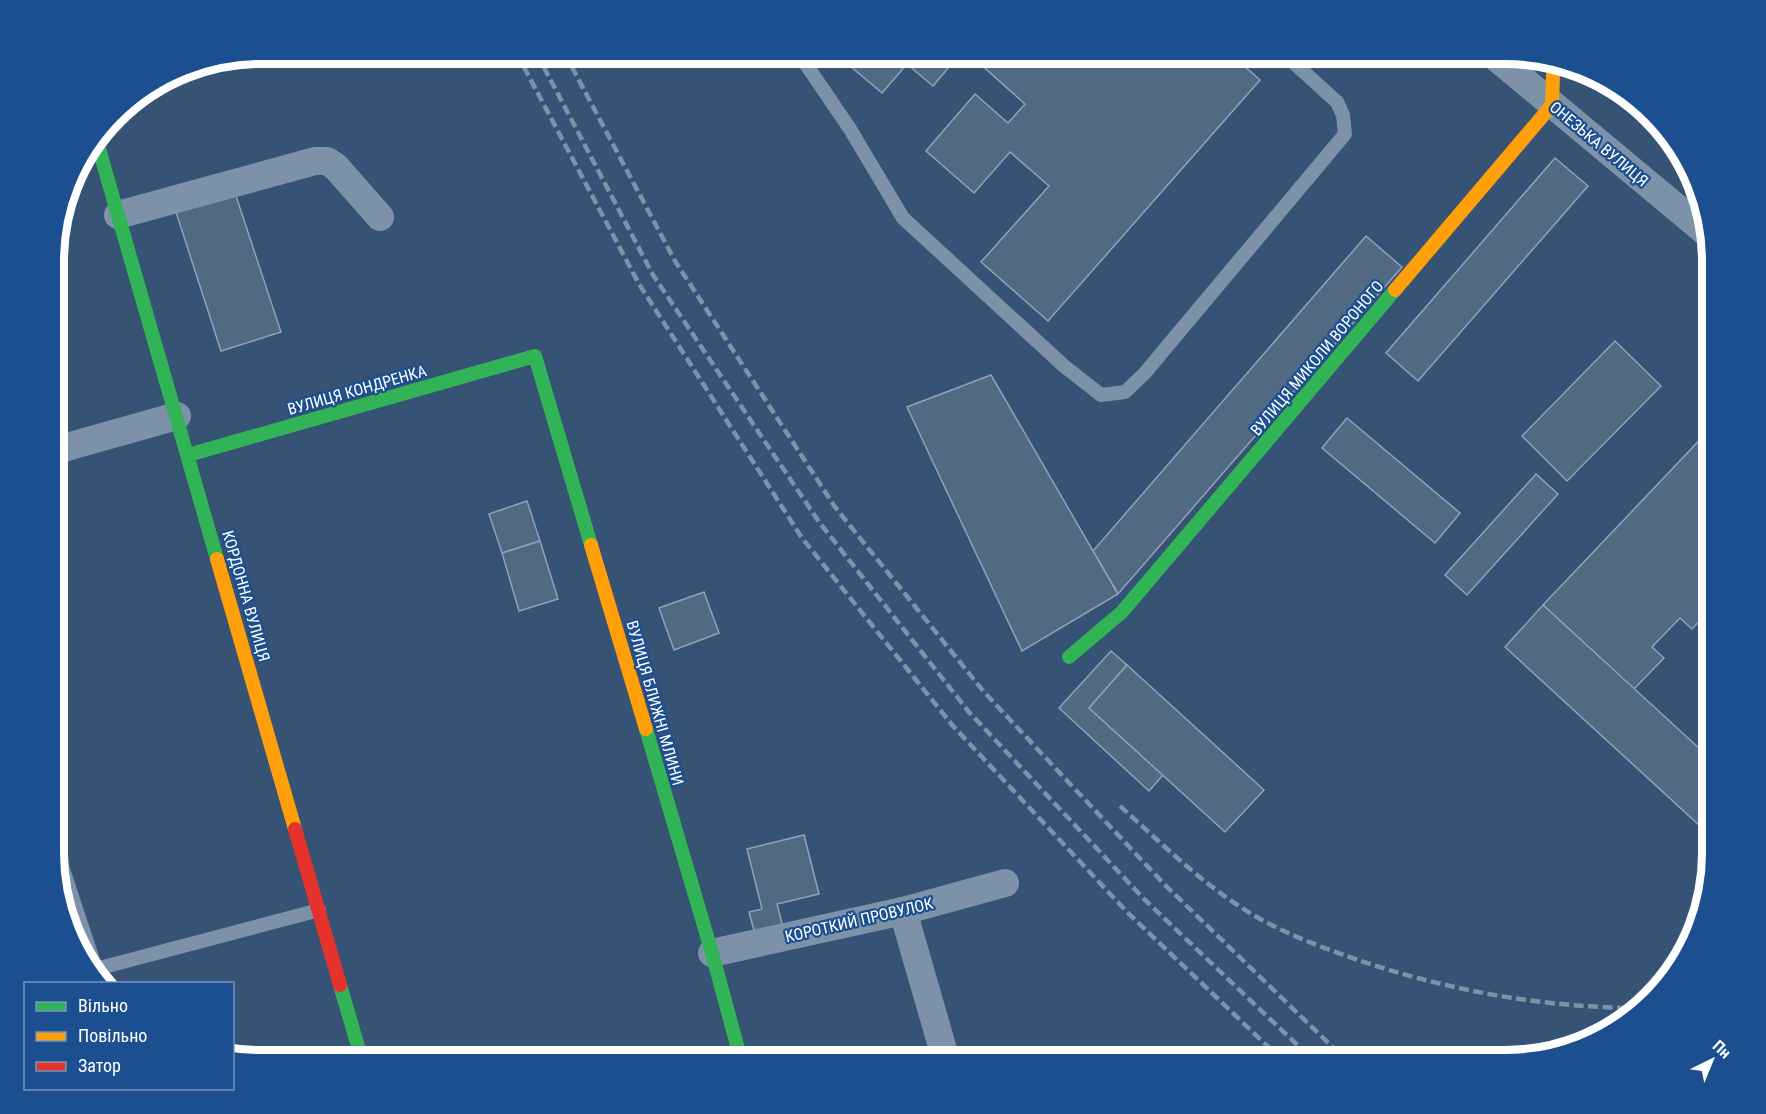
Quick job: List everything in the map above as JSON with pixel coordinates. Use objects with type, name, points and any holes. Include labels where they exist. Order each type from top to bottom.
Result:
[{"type":"street","name":"ОНЕЗЬКА ВУЛИЦЯ","points":[[1504,64],[1698,225]]},
{"type":"street","points":[[1552,105],[1554,71]]},
{"type":"street","name":"ВУЛИЦЯ МИКОЛИ ВОРОНОГО","points":[[1069,657],[1122,612],[1552,105]]},
{"type":"street","name":"КОРДОННА ВУЛИЦЯ","points":[[99,150],[359,1050]]},
{"type":"street","points":[[118,214],[315,161],[327,161],[336,166],[380,217]]},
{"type":"street","name":"ВУЛИЦЯ КОНДРЕНКА","points":[[188,455],[535,356]]},
{"type":"street","name":"ВУЛИЦЯ БЛИЖНІ МЛИНИ","points":[[535,356],[712,953],[738,1050]]},
{"type":"street","points":[[64,448],[177,416]]},
{"type":"street","name":"КОРОТКИЙ ПРОВУЛОК","points":[[712,953],[903,911],[1005,883]]},
{"type":"street","points":[[903,911],[943,1049]]},
{"type":"lane","points":[[806,64],[850,129],[903,218],[1064,366],[1101,395],[1125,392],[1144,374],[1345,134],[1343,115],[1337,102],[1295,64]]},
{"type":"lane","points":[[66,879],[88,946]]},
{"type":"lane","points":[[102,967],[319,910]]},
{"type":"building","points":[[848,64],[907,64],[882,93]]},
{"type":"building","points":[[907,64],[952,64],[933,86]]},
{"type":"building","points":[[980,64],[1242,64],[1260,80],[1048,321],[981,262],[1049,186],[1010,152],[974,193],[926,151],[975,94],[1008,123],[1025,104]]},
{"type":"building","points":[[1555,158],[1588,186],[1418,381],[1386,353]]},
{"type":"building","points":[[233,187],[281,332],[221,351],[174,206]]},
{"type":"building","points":[[1366,236],[1402,267],[1118,594],[1093,551]]},
{"type":"building","points":[[1615,341],[1661,386],[1567,481],[1522,436]]},
{"type":"building","points":[[991,375],[1118,594],[1022,651],[907,407]]},
{"type":"building","points":[[1347,418],[1460,513],[1435,543],[1322,448]]},
{"type":"building","points":[[1701,439],[1701,620],[1692,629],[1680,618],[1652,647],[1664,658],[1634,689],[1543,605]]},
{"type":"building","points":[[1536,474],[1558,494],[1467,595],[1445,575]]},
{"type":"building","points":[[527,501],[540,541],[502,553],[489,514]]},
{"type":"building","points":[[540,541],[558,599],[519,611],[502,553]]},
{"type":"building","points":[[704,592],[719,633],[674,650],[659,608]]},
{"type":"building","points":[[1543,605],[1701,750],[1701,827],[1505,647]]},
{"type":"building","points":[[1111,651],[1127,665],[1089,708],[1163,775],[1149,791],[1059,708]]},
{"type":"building","points":[[1127,665],[1264,790],[1225,832],[1089,708]]},
{"type":"building","points":[[804,835],[819,894],[777,904],[784,931],[756,938],[749,912],[762,909],[747,849]]},
{"type":"railway","points":[[522,64],[639,284],[802,538],[953,726],[1128,913],[1271,1049]]},
{"type":"railway","points":[[542,64],[653,275],[819,522],[969,712],[1145,900],[1302,1049]]},
{"type":"railway","points":[[570,64],[675,261],[835,507],[984,692],[1164,884],[1335,1049]]},
{"type":"railway","points":[[1120,806],[1225,897],[1269,924],[1313,943],[1392,971],[1460,988],[1529,1000],[1625,1008]]},
{"type":"traffic: fast","points":[[99,150],[217,559]]},
{"type":"traffic: fast","points":[[1069,657],[1122,612],[1395,290]]},
{"type":"traffic: fast","points":[[188,455],[535,356],[591,545]]},
{"type":"traffic: fast","points":[[646,729],[738,1050]]},
{"type":"traffic: fast","points":[[340,985],[359,1050]]},
{"type":"traffic: slow","points":[[1395,290],[1552,105],[1554,71]]},
{"type":"traffic: slow","points":[[591,545],[646,729]]},
{"type":"traffic: slow","points":[[217,559],[295,829]]},
{"type":"traffic: jam","points":[[295,829],[340,985]]}]
